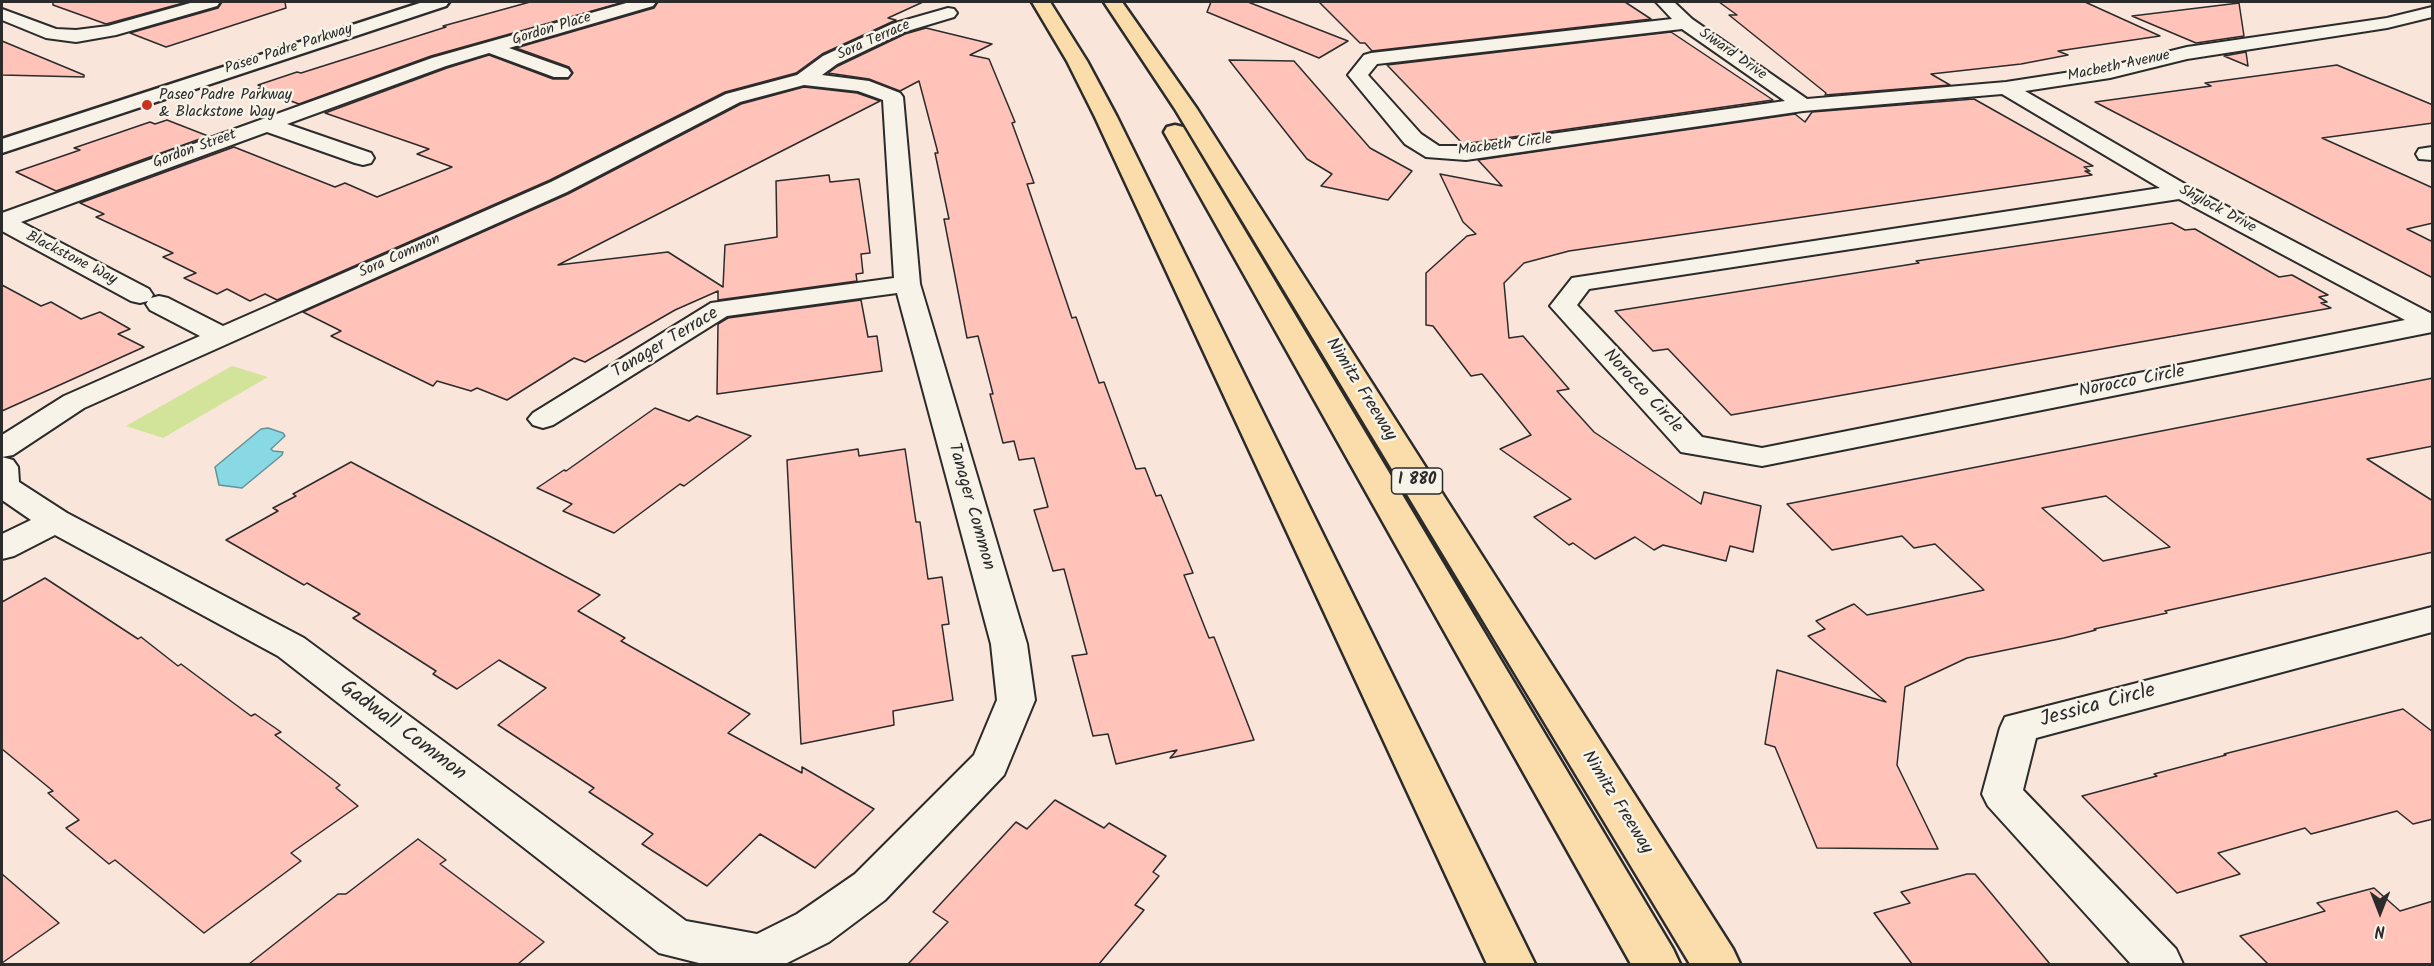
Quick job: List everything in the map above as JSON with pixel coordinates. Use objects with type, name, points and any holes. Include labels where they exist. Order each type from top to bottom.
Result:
[{"type":"highway","points":[[1041,2],[1077,61],[1106,117],[1502,958]]},
{"type":"highway","name":"I 880","points":[[1092,2],[1128,54],[1172,127],[1656,964]]},
{"type":"highway","name":"Nimitz Freeway","points":[[1113,2],[1192,119],[1716,964]]},
{"type":"main road","name":"Paseo Padre Parkway","points":[[2,125],[394,2]]},
{"type":"main road","name":"Paseo Padre Parkway","points":[[2,146],[440,2]]},
{"type":"street","points":[[2,14],[53,34],[76,36],[110,31],[211,2]]},
{"type":"street","name":"Gordon Place","points":[[492,48],[647,2]]},
{"type":"street","name":"Siward Drive","points":[[1665,2],[1686,23],[1803,105]]},
{"type":"street","name":"Macbeth Avenue","points":[[1803,105],[2006,88],[2110,72],[2187,53],[2387,24],[2433,12]]},
{"type":"street","name":"Sora Terrace","points":[[804,79],[830,60],[898,28],[948,13]]},
{"type":"street","name":"Macbeth Circle","points":[[1686,23],[1371,59],[1358,75],[1413,139],[1434,152],[1466,153],[1803,105]]},
{"type":"street","points":[[492,48],[561,73]]},
{"type":"street","name":"Gordon Street","points":[[2,222],[439,62],[492,48]]},
{"type":"street","name":"Tanager Common","points":[[804,79],[862,85],[893,97],[907,285],[1009,645],[1016,700],[990,764],[870,887],[813,928]]},
{"type":"street","name":"Sora Common","points":[[2,448],[74,402],[559,187],[733,98],[804,79]]},
{"type":"street","name":"Shylock Drive","points":[[2006,88],[2182,192],[2432,324]]},
{"type":"street","points":[[265,124],[363,158]]},
{"type":"street","name":"Norocco Circle","points":[[2182,192],[1581,283],[1563,306],[1692,446],[1762,457],[2432,324]]},
{"type":"street","name":"Blackstone Way","points":[[2,222],[221,336]]},
{"type":"street","name":"Tanager Terrace","points":[[543,419],[720,309],[907,285]]},
{"type":"street","name":"Gadwall Common","points":[[2,467],[3,486],[55,521],[291,647],[675,939],[761,960],[813,928]]},
{"type":"street","points":[[2,548],[55,521]]},
{"type":"street","name":"Jessica Circle","points":[[2160,964],[2002,794],[2019,728],[2433,620]]},
{"type":"green space","points":[[232,366],[268,377],[163,438],[126,426]]},
{"type":"water","points":[[268,428],[283,433],[285,436],[271,449],[283,452],[282,455],[242,488],[219,485],[215,467],[261,429]]},
{"type":"building","points":[[53,2],[187,2],[106,24],[53,5]]},
{"type":"building","points":[[222,2],[285,2],[286,8],[166,47],[130,33],[218,8]]},
{"type":"building","points":[[530,2],[624,2],[431,56],[299,104],[258,89],[263,87],[258,85],[297,72],[301,73],[446,27],[443,26]]},
{"type":"building","points":[[658,2],[923,2],[888,18],[896,20],[822,54],[796,73],[725,92],[550,180],[277,300],[265,294],[250,301],[227,289],[217,294],[184,278],[196,273],[163,257],[173,253],[96,217],[104,214],[80,203],[234,147],[335,187],[345,183],[377,197],[452,167],[417,154],[429,149],[325,113],[489,55],[553,79],[568,79],[573,73],[569,67],[516,48],[654,8]]},
{"type":"building","points":[[1211,2],[1248,2],[1348,41],[1319,58],[1207,12]]},
{"type":"building","points":[[1319,2],[1625,2],[1651,19],[1372,51],[1365,43],[1360,43]]},
{"type":"building","points":[[1719,2],[2085,2],[2160,36],[2058,51],[2068,55],[2021,64],[1931,74],[1950,85],[1825,95],[1826,93],[1729,15],[1737,15]]},
{"type":"building","points":[[2239,3],[2244,36],[2196,43],[2132,16]]},
{"type":"building","points":[[926,28],[992,44],[970,55],[989,59],[1015,122],[1012,123],[1034,183],[1027,184],[1072,318],[1076,317],[1099,383],[1104,382],[1136,469],[1145,468],[1156,496],[1161,495],[1193,573],[1184,575],[1209,638],[1214,637],[1254,740],[1170,758],[1177,750],[1116,764],[1108,734],[1093,736],[1072,656],[1087,654],[1064,569],[1053,571],[1034,510],[1048,507],[1034,458],[1019,460],[1014,441],[1003,443],[978,336],[967,338],[944,219],[949,219],[935,153],[938,153],[919,81],[900,91],[869,79],[828,73],[905,34]]},
{"type":"building","points":[[1671,32],[1773,100],[1463,144],[1387,65]]},
{"type":"building","points":[[2,41],[84,75],[84,77],[2,75]]},
{"type":"building","points":[[2246,52],[2248,66],[2224,56]]},
{"type":"building","points":[[1229,60],[1294,61],[1370,148],[1412,171],[1388,200],[1321,186],[1332,174],[1307,159]]},
{"type":"building","points":[[2337,65],[2433,105],[2433,123],[2322,138],[2433,188],[2433,223],[2407,229],[2433,242],[2433,278],[2095,102],[2211,86],[2205,83]]},
{"type":"building","points":[[804,87],[857,93],[880,101],[558,265],[668,252],[723,287],[725,245],[777,237],[776,181],[829,175],[830,182],[859,179],[870,253],[861,254],[863,273],[856,274],[857,281],[718,300],[718,291],[675,310],[585,362],[574,358],[507,400],[477,388],[471,391],[437,381],[433,386],[331,336],[341,331],[303,312],[568,194],[741,104]]},
{"type":"building","points":[[1974,99],[2093,166],[2084,167],[2090,171],[2085,171],[2092,175],[1569,251],[1524,263],[1504,283],[1509,338],[1523,336],[1569,389],[1557,391],[1594,432],[1701,504],[1704,492],[1761,506],[1753,552],[1730,546],[1726,561],[1663,545],[1654,550],[1635,537],[1595,559],[1573,543],[1569,545],[1534,517],[1571,499],[1500,449],[1531,435],[1482,374],[1471,376],[1433,326],[1426,325],[1426,273],[1467,236],[1476,234],[1463,222],[1440,174],[1502,186],[1478,160],[1795,114],[1805,122],[1812,112]]},
{"type":"building","points":[[167,120],[208,136],[56,191],[16,172],[80,150],[74,148],[150,122],[155,124]]},
{"type":"building","points":[[2172,223],[2185,230],[2195,229],[2279,277],[2292,275],[2328,295],[2319,297],[2327,302],[2321,303],[2331,308],[1731,415],[1668,349],[1653,351],[1615,311],[1919,263],[1916,261]]},
{"type":"building","points":[[2,285],[41,306],[51,302],[81,319],[100,312],[130,329],[118,334],[144,347],[2,411]]},
{"type":"building","points":[[861,300],[868,337],[877,336],[882,371],[717,394],[718,324],[728,318]]},
{"type":"building","points":[[2433,378],[2433,446],[2367,459],[2433,501],[2433,552],[2165,611],[2167,613],[2064,638],[1967,658],[1905,687],[1897,765],[1938,849],[1817,848],[1775,747],[1765,744],[1777,670],[1886,702],[1808,636],[1825,629],[1816,621],[1854,604],[1867,615],[1984,590],[1935,544],[1914,548],[1902,536],[1832,550],[1787,504]],"holes":[[[2106,496],[2170,547],[2103,561],[2042,508]]]},
{"type":"building","points":[[655,408],[689,421],[697,416],[751,436],[684,486],[680,484],[614,533],[563,511],[572,504],[537,488],[564,470],[566,471]]},
{"type":"building","points":[[858,449],[859,456],[905,449],[916,522],[920,522],[928,579],[942,577],[949,624],[942,625],[953,700],[893,711],[894,725],[801,744],[787,460]]},
{"type":"building","points":[[351,462],[600,595],[578,611],[625,638],[621,641],[750,714],[728,733],[802,773],[802,767],[874,809],[815,868],[760,834],[707,886],[642,844],[653,834],[589,792],[594,788],[498,725],[546,688],[499,660],[457,689],[433,674],[436,671],[353,618],[360,614],[226,540],[278,511],[273,508],[296,496],[293,494]]},
{"type":"building","points":[[45,578],[138,639],[141,637],[178,666],[181,664],[251,716],[255,714],[281,732],[275,735],[340,785],[336,788],[358,806],[291,853],[301,861],[204,933],[115,860],[109,864],[66,828],[79,820],[48,793],[53,791],[2,749],[2,602]]},
{"type":"building","points":[[2403,709],[2433,732],[2433,819],[2413,824],[2397,811],[2311,834],[2305,828],[2218,853],[2240,874],[2177,893],[2082,796],[2226,755],[2224,754]]},
{"type":"building","points":[[1055,800],[1104,828],[1109,823],[1166,856],[1153,872],[1159,876],[1135,905],[1144,910],[1099,964],[908,964],[948,922],[933,912],[1016,822],[1027,829]]},
{"type":"building","points":[[418,839],[446,860],[440,864],[544,942],[518,964],[249,964],[338,894],[346,894]]},
{"type":"building","points":[[2,874],[59,923],[2,963]]},
{"type":"building","points":[[1967,874],[1975,874],[2050,964],[1912,964],[1874,913],[1910,903],[1901,892]]},
{"type":"building","points":[[2374,888],[2400,911],[2433,901],[2433,964],[2268,964],[2240,936],[2325,911],[2317,903]]},
{"type":"place","name":"Paseo Padre Parkway & Blackstone Way","points":[[147,105]]}]
